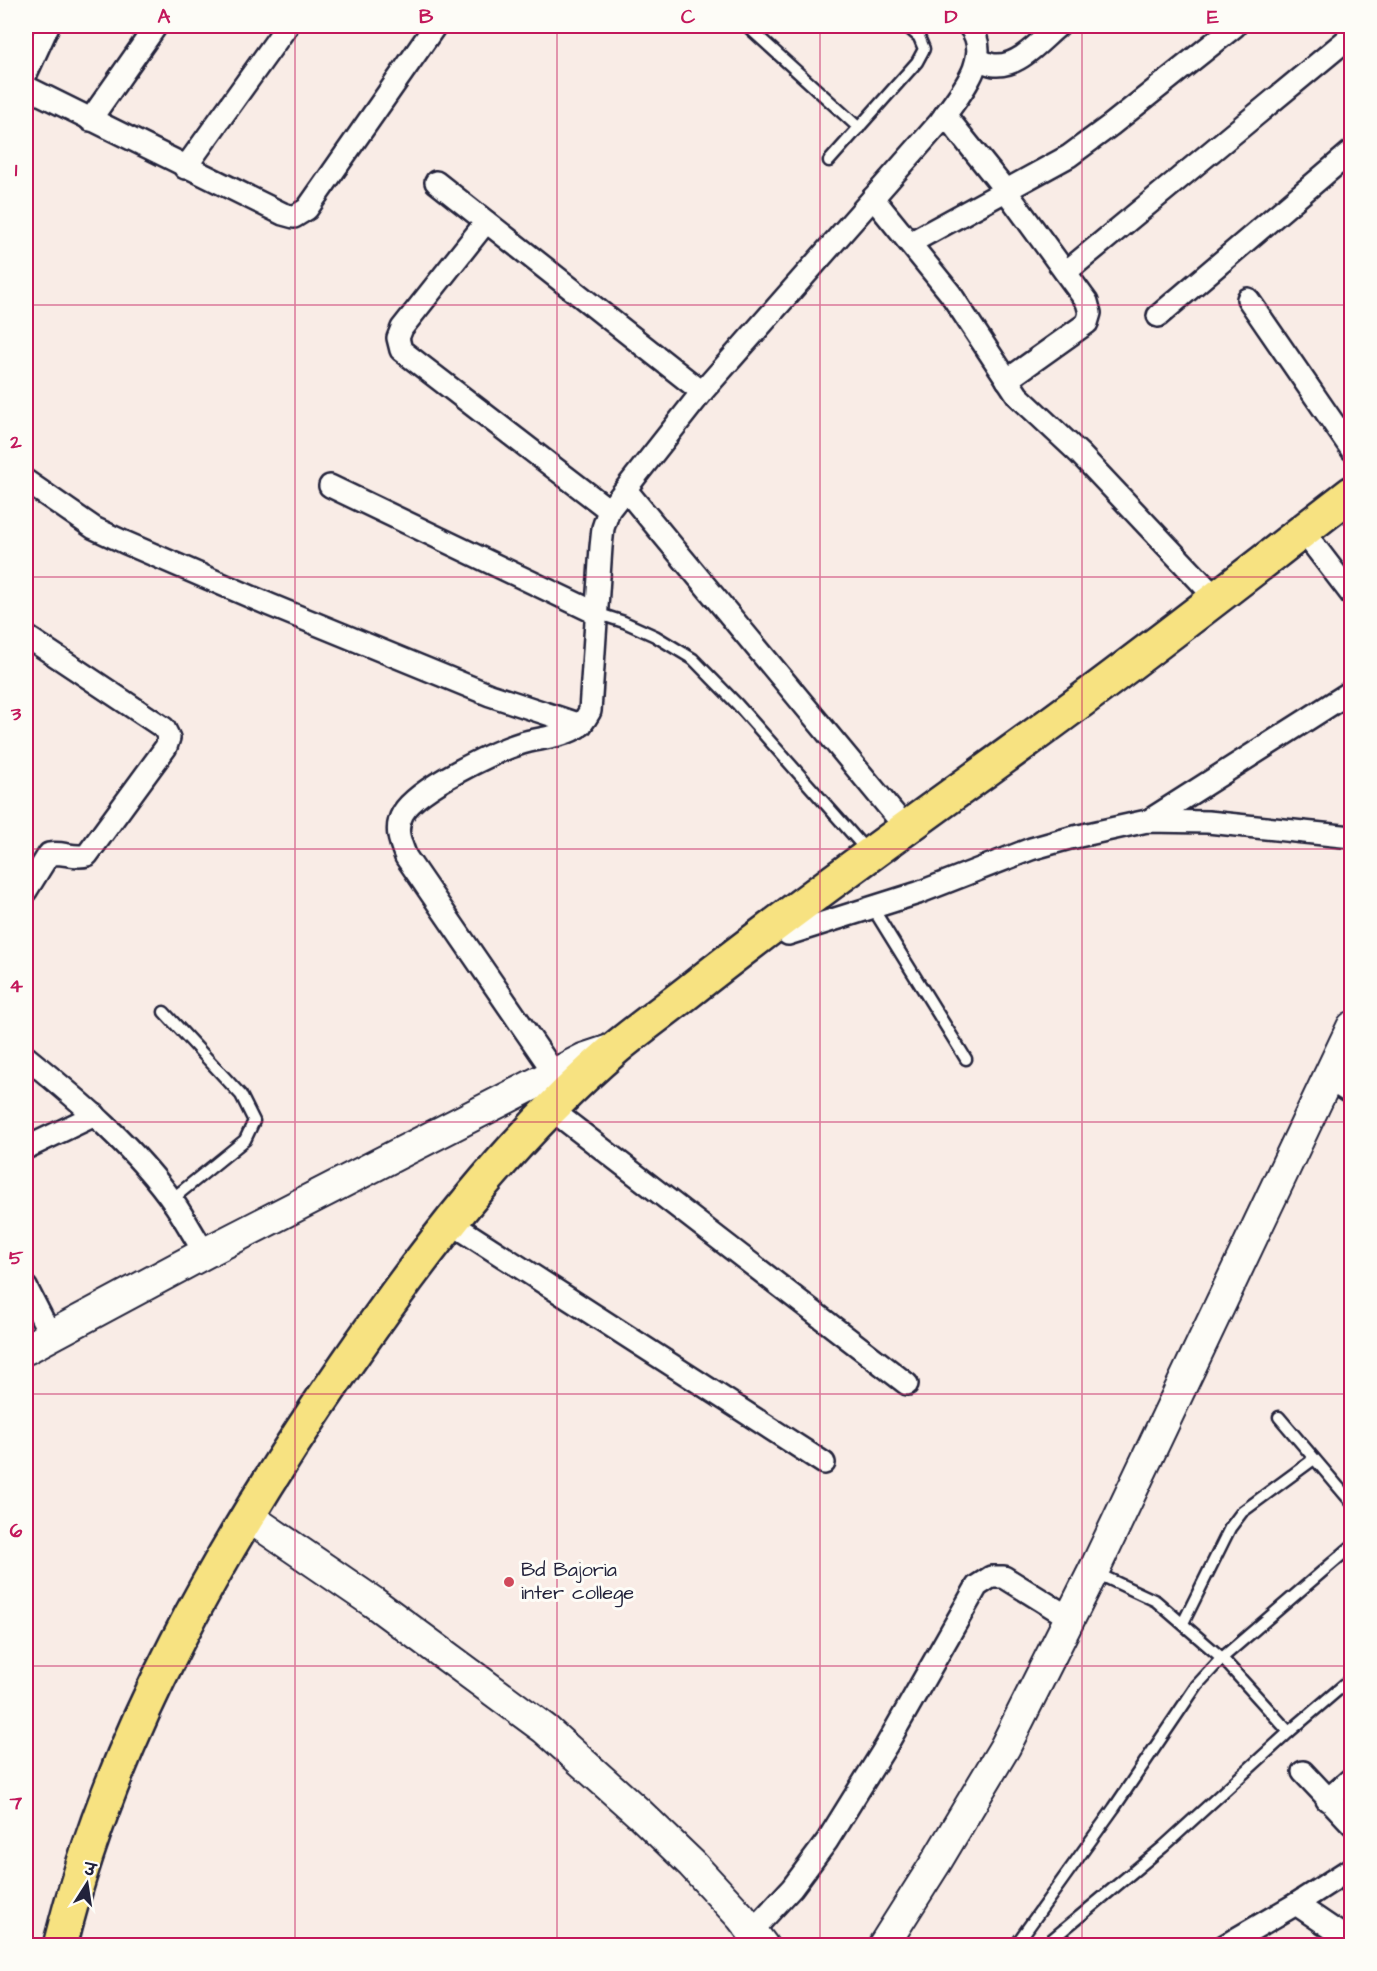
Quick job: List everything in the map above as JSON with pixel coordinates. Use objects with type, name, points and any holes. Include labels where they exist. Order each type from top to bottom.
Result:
[{"type":"main road","points":[[77,1946],[117,1815],[135,1767],[173,1685],[262,1526],[382,1340],[487,1196],[627,1048],[788,934],[1118,683],[1308,537],[1352,493]]},
{"type":"main road","points":[[60,1946],[99,1815],[118,1767],[159,1680],[232,1539],[293,1441],[368,1333],[477,1188],[520,1140],[752,940],[906,828],[1118,683],[1216,598],[1308,537],[1352,514]]},
{"type":"street","points":[[26,74],[48,26]]},
{"type":"street","points":[[90,120],[156,26]]},
{"type":"street","points":[[185,168],[287,26]]},
{"type":"street","points":[[26,87],[185,168],[294,217],[307,209],[435,26]]},
{"type":"street","points":[[555,1074],[406,857],[397,833],[402,814],[418,795],[448,777],[519,744],[571,730],[581,725],[590,711],[603,528],[609,510],[702,392],[945,115],[969,80],[977,59],[977,40],[969,26]]},
{"type":"street","points":[[977,59],[992,65],[1011,63],[1058,26]]},
{"type":"street","points":[[910,243],[1069,156],[1235,26]]},
{"type":"street","points":[[1066,272],[1348,34]]},
{"type":"street","points":[[945,115],[1006,191],[1088,302],[1090,313],[1087,322],[1007,380]]},
{"type":"street","points":[[1158,316],[1352,151]]},
{"type":"street","points":[[436,182],[702,392]]},
{"type":"street","points":[[873,198],[950,293],[1018,396],[1080,454],[1216,598]]},
{"type":"street","points":[[486,222],[402,328],[398,338],[401,350],[609,510]]},
{"type":"street","points":[[1248,299],[1352,450]]},
{"type":"street","points":[[26,482],[94,528],[134,547],[270,606],[490,696],[581,725]]},
{"type":"street","points":[[330,486],[596,613]]},
{"type":"street","points":[[626,490],[906,828]]},
{"type":"street","points":[[1308,537],[1352,595]]},
{"type":"street","points":[[26,636],[164,728],[169,738],[166,747],[87,855],[79,857],[57,852],[49,854],[26,891]]},
{"type":"street","points":[[1147,821],[1352,692]]},
{"type":"street","points":[[788,934],[918,893],[1030,849],[1070,837],[1147,821],[1208,822],[1352,837]]},
{"type":"street","points":[[883,1946],[1005,1747],[1339,1086],[1352,1027]]},
{"type":"street","points":[[26,1287],[38,1343],[205,1253],[583,1059],[627,1048]]},
{"type":"street","points":[[26,1057],[95,1115],[135,1156],[171,1200],[205,1253]]},
{"type":"street","points":[[26,1148],[95,1115]]},
{"type":"street","points":[[561,1117],[907,1383]]},
{"type":"street","points":[[462,1230],[824,1463]]},
{"type":"street","points":[[262,1526],[373,1602],[545,1729],[692,1864],[757,1938],[826,1841],[886,1746],[977,1586],[991,1577],[1004,1577],[1070,1618]]},
{"type":"street","points":[[1304,1772],[1327,1800],[1352,1824]]},
{"type":"street","points":[[1327,1800],[1352,1778]]},
{"type":"street","points":[[1224,1946],[1352,1868]]},
{"type":"street","points":[[1296,1904],[1352,1942]]},
{"type":"lane","points":[[747,26],[859,128]]},
{"type":"lane","points":[[829,161],[917,62],[924,49],[919,37],[906,26]]},
{"type":"lane","points":[[596,613],[655,636],[693,658],[775,745],[870,854]]},
{"type":"lane","points":[[872,907],[966,1059]]},
{"type":"lane","points":[[164,1012],[242,1095],[254,1121],[244,1140],[171,1200]]},
{"type":"lane","points":[[1279,1417],[1352,1503]]},
{"type":"lane","points":[[1183,1623],[1230,1528],[1242,1512],[1314,1459]]},
{"type":"lane","points":[[1015,1946],[1114,1808],[1197,1685],[1222,1658],[1352,1546]]},
{"type":"lane","points":[[1093,1572],[1156,1601],[1183,1623],[1222,1658],[1289,1732]]},
{"type":"lane","points":[[1044,1946],[1163,1847],[1352,1678]]},
{"type":"place","name":"Bd Bajoria inter college","points":[[509,1582]]}]
